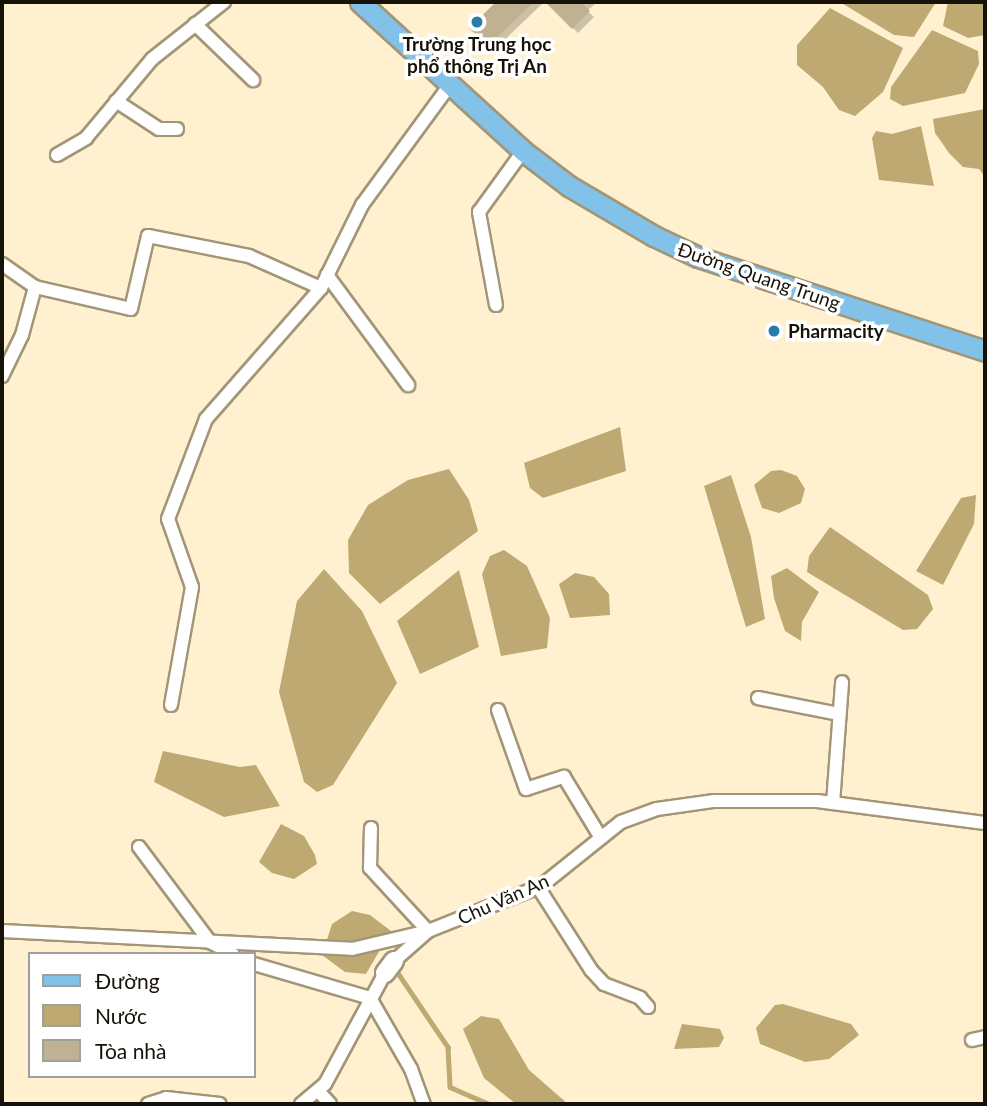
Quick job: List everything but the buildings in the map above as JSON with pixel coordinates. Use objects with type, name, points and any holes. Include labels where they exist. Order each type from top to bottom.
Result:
[{"type":"main road","name":"Đường Quang Trung","points":[[360,2],[523,151],[569,186],[674,247],[985,351]]},
{"type":"street","points":[[57,155],[86,138],[152,59],[224,2]]},
{"type":"street","points":[[195,24],[253,80]]},
{"type":"street","points":[[171,705],[192,587],[169,527],[170,513],[206,419],[321,288],[362,205],[450,86]]},
{"type":"street","points":[[116,102],[159,130],[177,129]]},
{"type":"street","points":[[496,305],[479,212],[523,151]]},
{"type":"street","points":[[2,264],[23,282],[35,287],[131,309],[148,236],[249,256],[321,288]]},
{"type":"street","points":[[327,275],[408,385]]},
{"type":"street","points":[[2,376],[22,335],[35,287]]},
{"type":"street","points":[[832,803],[842,682]]},
{"type":"street","points":[[758,698],[839,714]]},
{"type":"street","points":[[498,710],[526,789],[561,777],[568,779],[601,838]]},
{"type":"street","name":"Chu Văn An","points":[[300,1104],[319,1092],[390,967],[428,931],[538,887],[621,822],[657,809],[714,801],[832,803],[985,823]]},
{"type":"street","points":[[2,931],[352,949],[428,931],[370,868],[371,828]]},
{"type":"street","points":[[139,847],[211,942],[229,952]]},
{"type":"street","points":[[538,887],[597,977],[648,1007]]},
{"type":"street","points":[[256,965],[370,998],[411,1069],[424,1104]]},
{"type":"street","points":[[319,1092],[330,1104]]},
{"type":"street","points":[[148,1104],[166,1098],[220,1104]]},
{"type":"water","points":[[840,2],[936,2],[914,37],[894,35]]},
{"type":"water","points":[[948,2],[985,2],[985,35],[968,38],[943,26]]},
{"type":"water","points":[[830,8],[903,48],[883,92],[855,116],[839,110],[823,87],[797,65],[797,45]]},
{"type":"water","points":[[932,30],[978,51],[979,64],[965,93],[903,106],[890,99],[891,87]]},
{"type":"water","points":[[985,109],[985,177],[979,169],[963,167],[949,153],[935,133],[933,119]]},
{"type":"water","points":[[921,126],[934,186],[879,180],[872,138],[876,131],[892,134]]},
{"type":"water","points":[[620,427],[626,471],[543,498],[530,488],[524,463]]},
{"type":"water","points":[[449,469],[469,500],[478,531],[380,604],[349,573],[348,540],[368,505],[408,480]]},
{"type":"water","points":[[781,470],[797,476],[805,489],[801,503],[779,513],[762,508],[754,485],[771,471]]},
{"type":"water","points":[[731,475],[751,537],[765,619],[746,627],[704,486]]},
{"type":"water","points":[[976,495],[974,524],[943,585],[916,571],[961,498]]},
{"type":"water","points":[[830,527],[928,595],[933,609],[917,629],[903,630],[807,572],[809,556]]},
{"type":"water","points":[[504,550],[527,566],[550,618],[547,648],[501,656],[482,574],[490,556]]},
{"type":"water","points":[[787,568],[819,592],[802,622],[801,641],[785,631],[774,598],[771,576]]},
{"type":"water","points":[[324,569],[362,611],[397,683],[333,785],[317,792],[304,782],[279,692],[297,601]]},
{"type":"water","points":[[459,570],[479,647],[420,674],[397,621]]},
{"type":"water","points":[[575,573],[594,577],[609,594],[610,615],[570,618],[559,584]]},
{"type":"water","points":[[163,751],[240,767],[256,765],[280,806],[224,817],[154,782]]},
{"type":"water","points":[[281,824],[304,836],[315,855],[317,864],[294,879],[272,873],[259,862]]},
{"type":"water","points":[[352,911],[370,915],[391,931],[366,974],[345,972],[322,955],[332,924]]},
{"type":"water","points":[[783,1004],[851,1024],[859,1035],[829,1059],[805,1062],[760,1044],[756,1028],[775,1005]]},
{"type":"water","points":[[481,1016],[499,1019],[529,1070],[568,1104],[516,1104],[484,1078],[463,1029]]},
{"type":"water","points":[[682,1024],[720,1029],[724,1038],[719,1047],[674,1049]]},
{"type":"waterway","points":[[394,967],[448,1047],[450,1087],[489,1104]]},
{"type":"place","name":"Trường Trung học phổ thông Trị An","points":[[477,22]]},
{"type":"place","name":"Pharmacity","points":[[774,331]]}]
